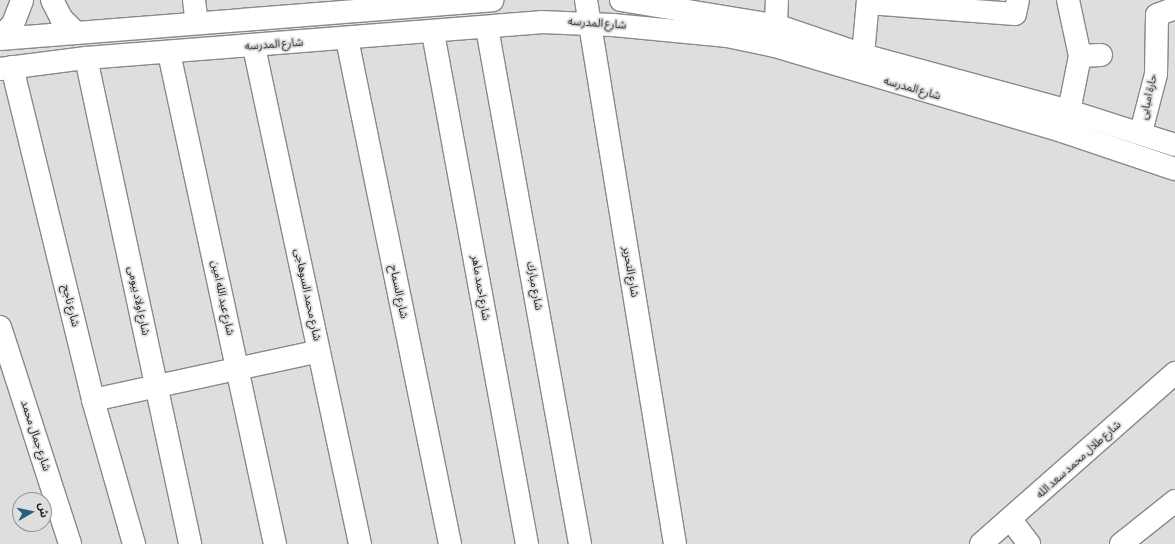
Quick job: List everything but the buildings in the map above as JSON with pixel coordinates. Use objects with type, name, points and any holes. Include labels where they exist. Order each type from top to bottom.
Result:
[{"type":"street","points":[[0,38],[14,24],[22,0]]},
{"type":"street","points":[[52,0],[61,18],[76,32]]},
{"type":"street","points":[[194,0],[197,23]]},
{"type":"street","points":[[0,38],[197,23],[321,7],[492,0]]},
{"type":"street","name":"شارع التحرير","points":[[586,0],[588,23],[675,544]]},
{"type":"street","name":"شارع المدرسه","points":[[628,0],[863,55],[1069,111],[1141,132],[1175,145]]},
{"type":"street","points":[[777,0],[777,36]]},
{"type":"street","points":[[1068,0],[1080,56],[1069,111]]},
{"type":"street","points":[[863,55],[868,1],[1018,6]]},
{"type":"street","name":"حارة امبابى","points":[[1141,132],[1156,74],[1167,11]]},
{"type":"street","name":"شارع المدرسه","points":[[6,68],[86,58],[433,33],[541,22],[588,23],[727,36],[777,36],[1175,169]]},
{"type":"street","name":"شارع مبارك","points":[[487,28],[580,544]]},
{"type":"street","name":"شارع احمد ماهر","points":[[433,33],[527,544]]},
{"type":"street","name":"شارع السماح","points":[[347,39],[450,544]]},
{"type":"street","name":"شارع محمد السوهاجى","points":[[254,47],[360,544]]},
{"type":"street","name":"شارع عبد الله امين","points":[[169,53],[275,544]]},
{"type":"street","points":[[1080,56],[1101,55]]},
{"type":"street","name":"شارع اولاد بيومى","points":[[86,58],[190,544]]},
{"type":"street","name":"شارع ناجح","points":[[6,68],[93,400],[134,544]]},
{"type":"street","name":"شارع جمال محمد","points":[[0,327],[70,544]]},
{"type":"street","points":[[93,400],[319,351]]},
{"type":"street","name":"شارع طلال محمد سعد الله","points":[[981,544],[1011,520],[1175,374]]},
{"type":"street","points":[[1121,544],[1175,501]]},
{"type":"street","points":[[1011,520],[1029,544]]}]
